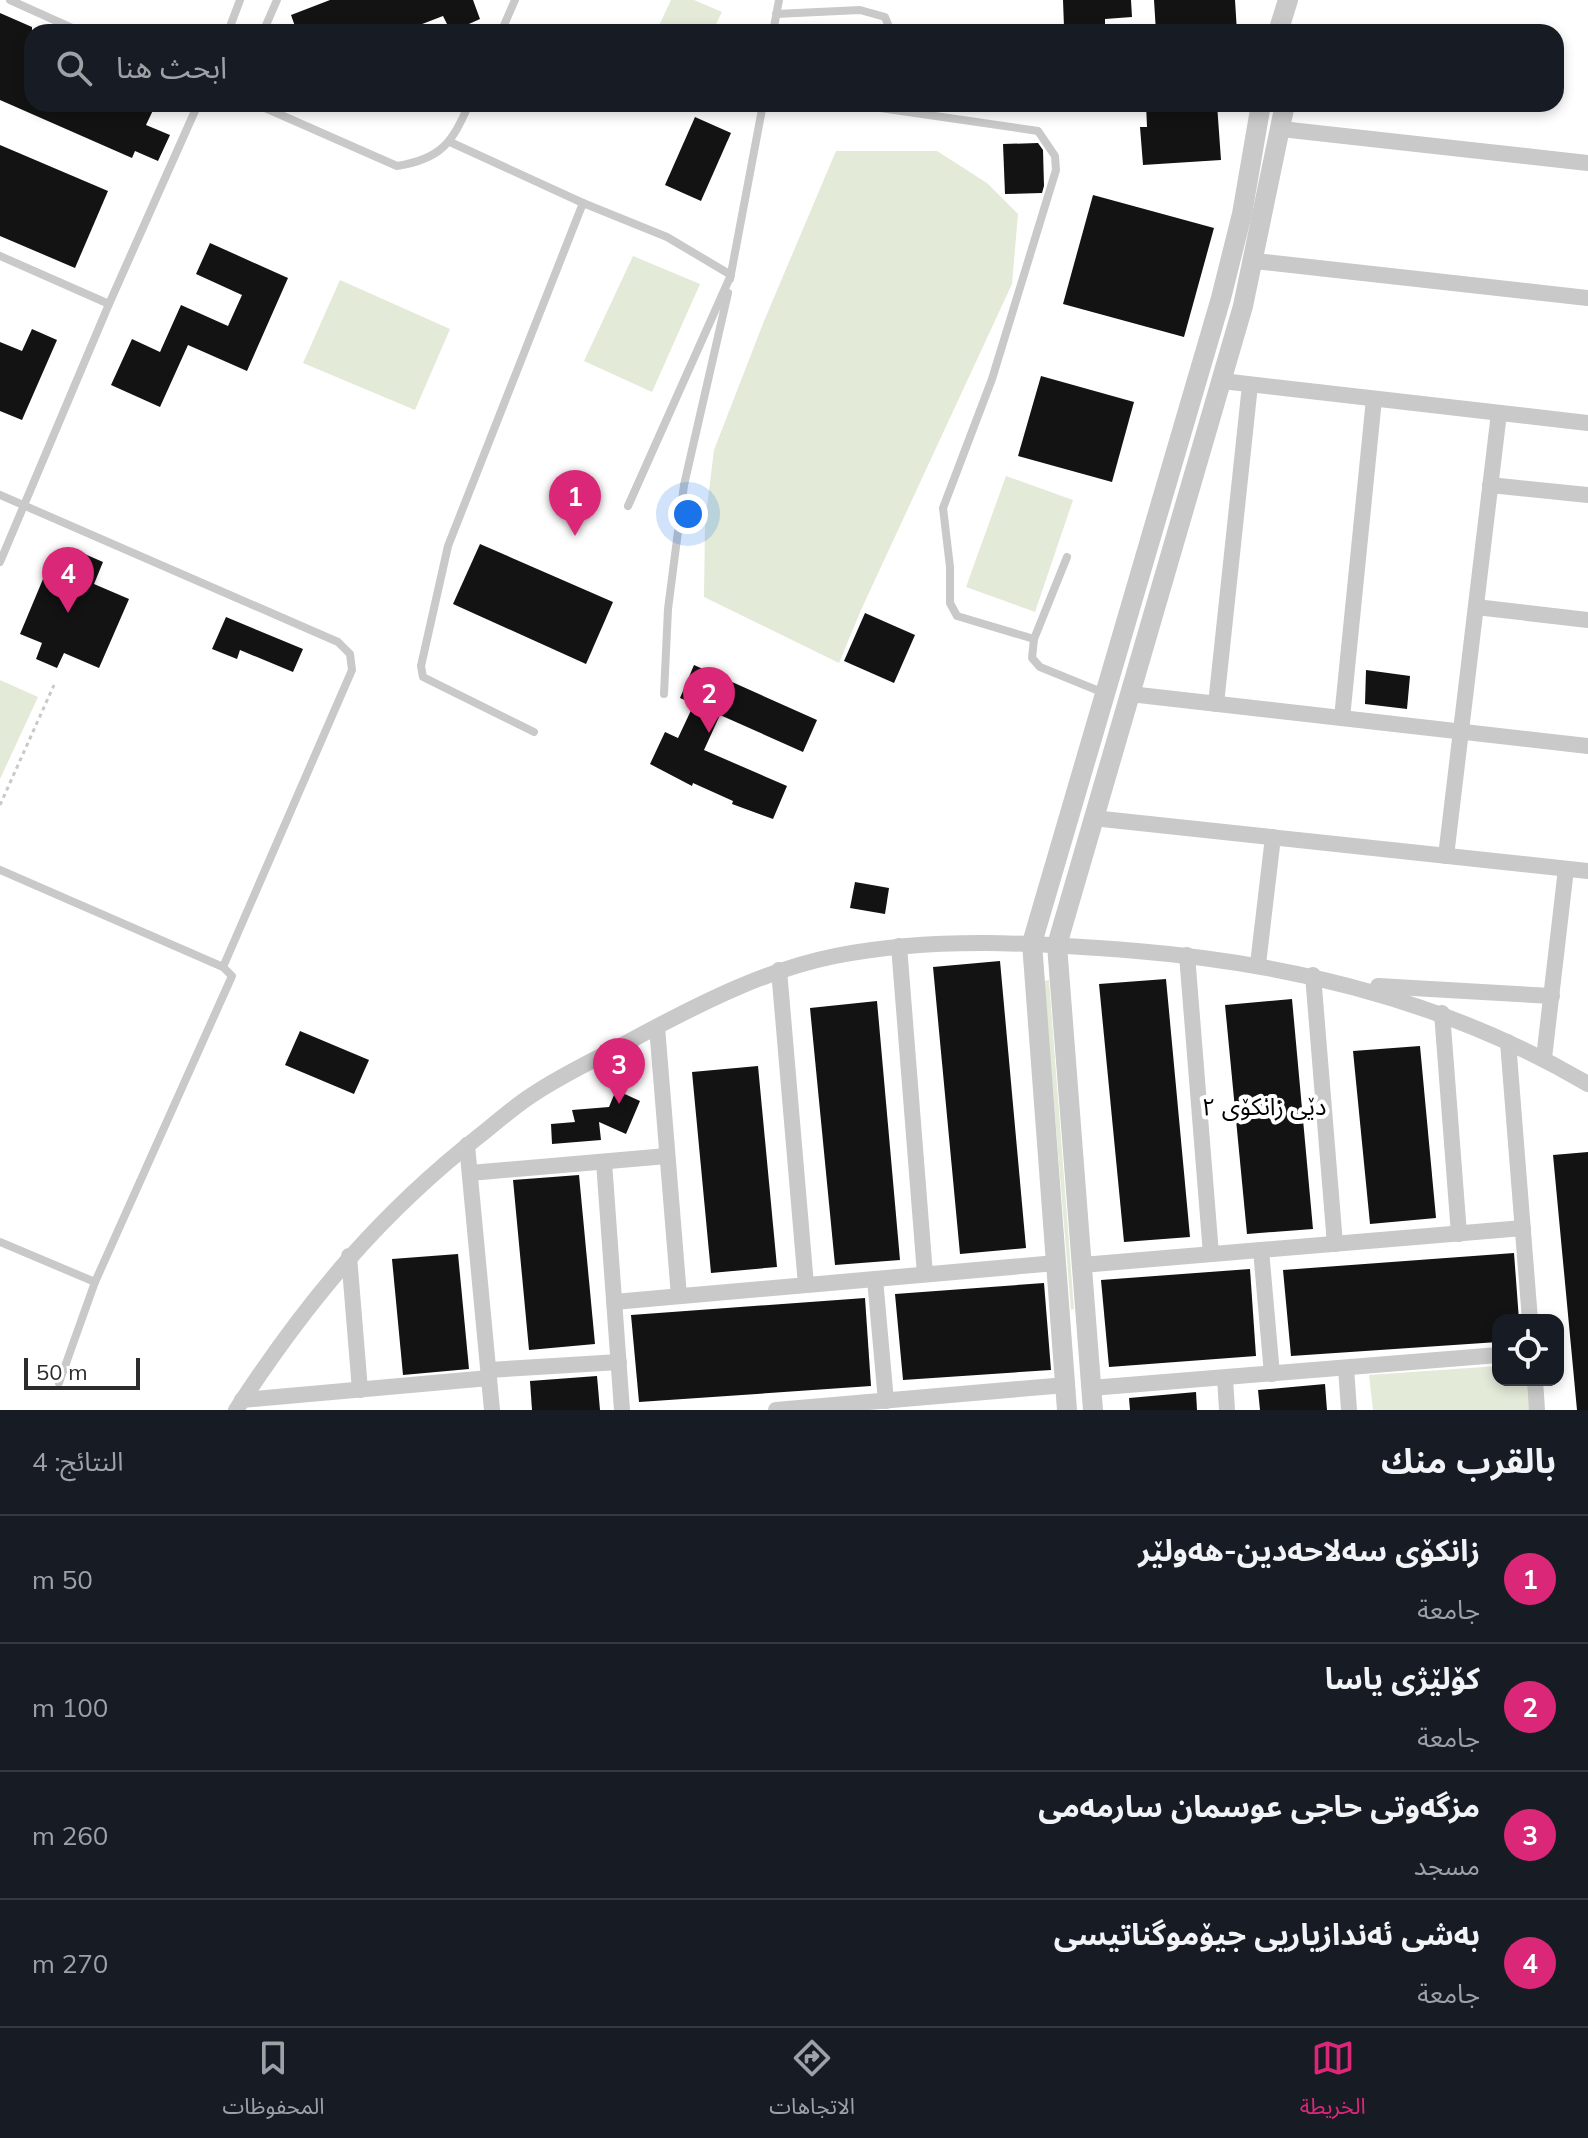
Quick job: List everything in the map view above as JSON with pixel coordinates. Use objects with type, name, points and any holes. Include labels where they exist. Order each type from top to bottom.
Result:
[{"type":"street","points":[[1280,24],[1288,0]]},
{"type":"street","points":[[1288,0],[1289,24]]},
{"type":"street","points":[[1067,1410],[1032,943],[1231,260],[1259,112]]},
{"type":"street","points":[[1093,1410],[1057,945],[1255,261],[1284,112]]},
{"type":"street","points":[[1281,129],[1588,163]]},
{"type":"street","points":[[1255,261],[1588,298]]},
{"type":"street","points":[[1222,381],[1588,423]]},
{"type":"street","points":[[1216,704],[1250,385]]},
{"type":"street","points":[[1342,718],[1374,399]]},
{"type":"street","points":[[1446,856],[1499,413]]},
{"type":"street","points":[[1167,480],[1190,488]]},
{"type":"street","points":[[1490,485],[1588,495]]},
{"type":"street","points":[[1476,607],[1588,620]]},
{"type":"street","points":[[1130,694],[1588,746]]},
{"type":"street","points":[[1093,818],[1588,871]]},
{"type":"street","points":[[1258,964],[1273,837]]},
{"type":"street","points":[[1544,1058],[1566,869]]},
{"type":"street","points":[[239,1405],[302,1315],[349,1256],[395,1207],[467,1145],[532,1095],[730,990],[779,970],[837,956],[899,946],[976,941],[1187,955],[1258,964],[1313,975],[1442,1013],[1544,1058],[1588,1084]]},
{"type":"street","points":[[899,946],[925,1274]]},
{"type":"street","points":[[1187,955],[1211,1254]]},
{"type":"street","points":[[779,970],[806,1285]]},
{"type":"street","points":[[1313,975],[1335,1244]]},
{"type":"street","points":[[1344,984],[1552,996]]},
{"type":"street","points":[[1442,1013],[1459,1234]]},
{"type":"street","points":[[657,1027],[679,1296]]},
{"type":"street","points":[[1508,1042],[1530,1314]]},
{"type":"street","points":[[467,1145],[492,1410]]},
{"type":"street","points":[[470,1173],[667,1156]]},
{"type":"street","points":[[604,1162],[622,1410]]},
{"type":"street","points":[[1082,1265],[1523,1228]]},
{"type":"street","points":[[1261,1250],[1272,1374]]},
{"type":"street","points":[[349,1256],[360,1390]]},
{"type":"street","points":[[614,1302],[1056,1263]]},
{"type":"street","points":[[875,1279],[886,1401]]},
{"type":"street","points":[[1061,1328],[1086,1326]]},
{"type":"street","points":[[1091,1388],[1492,1356]]},
{"type":"street","points":[[239,1405],[489,1374],[619,1362]]},
{"type":"street","points":[[1346,1368],[1349,1410]]},
{"type":"street","points":[[1225,1378],[1227,1410]]},
{"type":"street","points":[[776,1410],[886,1401],[938,1403],[1066,1385]]},
{"type":"street","points":[[1535,1386],[1537,1410]]},
{"type":"lane","points":[[10,0],[63,24]]},
{"type":"lane","points":[[231,24],[240,0]]},
{"type":"lane","points":[[266,24],[277,0]]},
{"type":"lane","points":[[504,24],[515,0]]},
{"type":"lane","points":[[774,24],[779,0]]},
{"type":"lane","points":[[776,14],[860,10],[885,17],[888,24]]},
{"type":"lane","points":[[0,562],[194,112]]},
{"type":"lane","points":[[274,112],[397,166],[419,162],[450,142],[465,112]]},
{"type":"lane","points":[[664,694],[668,609],[684,485],[714,359],[762,112]]},
{"type":"lane","points":[[926,112],[1038,131],[1055,156],[1056,170],[992,379],[943,508],[950,567],[950,603],[957,616],[1034,639]]},
{"type":"lane","points":[[450,142],[583,203],[667,237],[731,275]]},
{"type":"lane","points":[[534,732],[423,677],[421,666],[448,546],[583,203]]},
{"type":"lane","points":[[0,256],[109,304]]},
{"type":"lane","points":[[628,506],[731,275]]},
{"type":"lane","points":[[0,495],[338,642],[350,654],[352,670],[223,967]]},
{"type":"lane","points":[[1067,557],[1034,639],[1032,658],[1040,667],[1105,694]]},
{"type":"lane","points":[[0,870],[223,967],[232,976],[95,1282],[59,1383]]},
{"type":"lane","points":[[0,1242],[95,1282]]},
{"type":"path","points":[[0,805],[54,685]]},
{"type":"green space","points":[[671,0],[694,0],[722,12],[716,24],[660,24]]},
{"type":"green space","points":[[836,151],[937,151],[987,183],[1018,214],[1012,284],[839,663],[704,597],[705,523],[714,450],[764,321]]},
{"type":"green space","points":[[633,256],[700,284],[652,392],[584,361]]},
{"type":"green space","points":[[340,280],[450,329],[415,410],[303,363]]},
{"type":"green space","points":[[1006,476],[1073,500],[1035,612],[966,587]]},
{"type":"green space","points":[[0,680],[38,697],[0,779]]},
{"type":"green space","points":[[1049,980],[1074,1309],[1071,1310],[1044,981]]},
{"type":"green space","points":[[1492,1366],[1492,1386],[1532,1386],[1534,1410],[1373,1410],[1369,1375]]},
{"type":"building","points":[[330,0],[473,0],[480,19],[469,24],[447,24],[443,16],[422,24],[294,24],[291,15]]},
{"type":"building","points":[[1063,0],[1131,0],[1132,17],[1105,19],[1105,24],[1064,24]]},
{"type":"building","points":[[1154,0],[1235,0],[1236,24],[1156,24]]},
{"type":"building","points":[[0,13],[25,24],[24,111],[0,100]]},
{"type":"building","points":[[27,112],[152,112],[146,125],[170,135],[158,161],[135,151],[132,158]]},
{"type":"building","points":[[1146,112],[1218,112],[1221,160],[1143,165],[1140,127],[1147,127]]},
{"type":"building","points":[[695,117],[731,133],[701,201],[665,185]]},
{"type":"building","points":[[1038,143],[1043,150],[1042,193],[1005,194],[1003,144]]},
{"type":"building","points":[[0,145],[108,191],[75,268],[0,236]]},
{"type":"building","points":[[1093,195],[1214,228],[1184,337],[1063,304]]},
{"type":"building","points":[[210,243],[288,278],[247,371],[188,345],[160,407],[111,385],[132,339],[160,352],[181,305],[228,326],[242,295],[196,274]]},
{"type":"building","points":[[32,329],[57,340],[22,420],[0,411],[0,342],[22,351]]},
{"type":"building","points":[[1041,376],[1134,402],[1112,482],[1018,456]]},
{"type":"building","points":[[480,544],[613,602],[586,664],[453,604]]},
{"type":"building","points":[[80,552],[103,562],[94,584],[129,599],[99,668],[64,653],[57,668],[36,659],[42,643],[20,634],[43,579],[65,588]]},
{"type":"building","points":[[865,613],[915,635],[894,683],[844,661]]},
{"type":"building","points":[[226,617],[303,649],[293,672],[240,650],[237,659],[212,649]]},
{"type":"building","points":[[694,665],[817,720],[803,752],[720,715],[704,750],[787,786],[773,819],[732,804],[733,801],[693,783],[692,786],[650,764],[665,732],[678,738],[694,704],[680,698]]},
{"type":"building","points":[[1366,670],[1410,676],[1407,709],[1365,704]]},
{"type":"building","points":[[855,882],[889,888],[885,914],[850,908]]},
{"type":"building","points":[[1000,961],[1026,1248],[960,1254],[933,967]]},
{"type":"building","points":[[1166,979],[1190,1237],[1124,1242],[1099,984]]},
{"type":"building","points":[[1292,999],[1313,1229],[1247,1234],[1225,1005]]},
{"type":"building","points":[[877,1001],[900,1260],[835,1265],[810,1008]]},
{"type":"building","points":[[300,1031],[369,1060],[354,1094],[285,1065]]},
{"type":"building","points":[[1420,1046],[1436,1218],[1370,1224],[1353,1051]]},
{"type":"building","points":[[758,1066],[777,1267],[711,1273],[692,1072]]},
{"type":"building","points":[[616,1090],[640,1101],[626,1134],[599,1122],[601,1140],[552,1144],[551,1124],[575,1122],[572,1110],[609,1107]]},
{"type":"building","points":[[1588,1152],[1588,1410],[1577,1410],[1553,1155]]},
{"type":"building","points":[[579,1175],[595,1344],[529,1350],[513,1180]]},
{"type":"building","points":[[1514,1253],[1519,1314],[1492,1314],[1492,1342],[1291,1356],[1283,1270]]},
{"type":"building","points":[[458,1254],[469,1369],[403,1375],[392,1259]]},
{"type":"building","points":[[1250,1269],[1256,1356],[1109,1367],[1101,1280]]},
{"type":"building","points":[[1044,1283],[1051,1370],[903,1380],[895,1294]]},
{"type":"building","points":[[865,1298],[871,1386],[639,1402],[631,1315]]},
{"type":"building","points":[[597,1376],[600,1410],[532,1410],[530,1381]]},
{"type":"building","points":[[1325,1384],[1327,1410],[1260,1410],[1258,1390]]},
{"type":"building","points":[[1196,1392],[1197,1410],[1130,1410],[1129,1398]]},
{"type":"place","name":"زانکۆی سەلاحەدین-هەولێر","points":[[575,536]]},
{"type":"place","name":"بەشی ئەندازیاریی جیۆموگناتیسی","points":[[68,613]]},
{"type":"place","name":"کۆلێژی یاسا","points":[[709,733]]},
{"type":"place","name":"مزگەوتی حاجی عوسمان سارمەمی","points":[[619,1104]]},
{"type":"district","name":"دێی زانکۆی ٢","points":[[1264,1106]]}]
